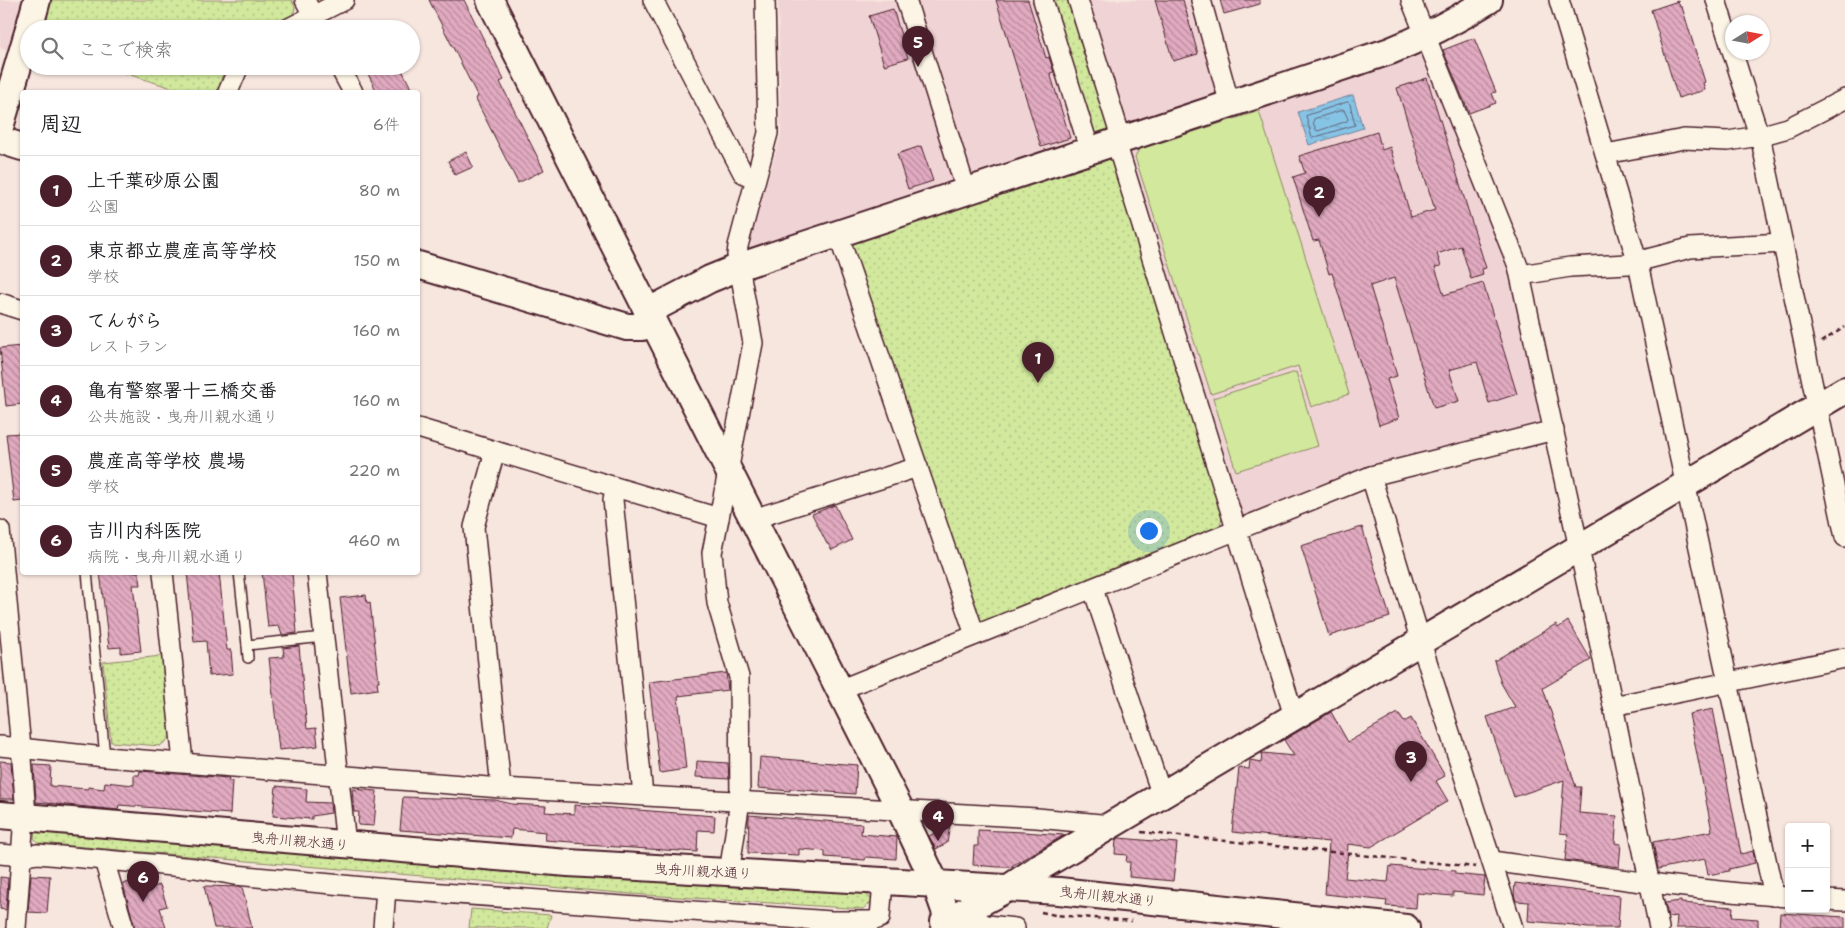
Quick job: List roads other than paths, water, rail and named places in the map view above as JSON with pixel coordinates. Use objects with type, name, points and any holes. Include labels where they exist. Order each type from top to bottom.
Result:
[{"type":"street","points":[[31,20],[37,0]]},
{"type":"street","points":[[313,15],[344,0]]},
{"type":"street","points":[[490,0],[901,811],[936,885],[941,924]]},
{"type":"street","points":[[653,0],[742,173],[755,179]]},
{"type":"street","points":[[729,873],[740,801],[739,677],[717,603],[712,553],[753,343],[739,267],[738,246],[768,133],[765,0]]},
{"type":"street","points":[[906,0],[966,193]]},
{"type":"street","points":[[1043,0],[1090,151]]},
{"type":"street","points":[[1078,0],[1236,530],[1294,716]]},
{"type":"street","points":[[1201,0],[1230,105]]},
{"type":"street","points":[[1411,0],[1521,275],[1659,928]]},
{"type":"street","points":[[420,265],[627,327],[642,327],[650,318],[710,279],[739,267],[1390,51],[1426,36],[1489,0]]},
{"type":"street","points":[[1493,865],[1744,895],[1781,897],[1727,683],[1638,261],[1559,0]]},
{"type":"street","points":[[1716,0],[1762,145],[1844,528]]},
{"type":"street","points":[[0,126],[20,59]]},
{"type":"street","points":[[229,90],[235,75]]},
{"type":"street","points":[[344,75],[352,90]]},
{"type":"street","points":[[1606,154],[1684,139],[1728,141],[1759,136],[1788,128],[1845,100]]},
{"type":"street","points":[[0,140],[20,146]]},
{"type":"street","points":[[838,234],[975,635]]},
{"type":"street","points":[[1521,275],[1570,267],[1628,264],[1690,248],[1783,243]]},
{"type":"street","points":[[0,303],[20,309]]},
{"type":"street","points":[[941,924],[1010,887],[1294,716],[1845,390]]},
{"type":"street","points":[[420,429],[719,518]]},
{"type":"street","points":[[839,690],[1371,476],[1554,430]]},
{"type":"street","points":[[495,451],[474,527],[501,788]]},
{"type":"street","points":[[753,519],[918,466]]},
{"type":"street","points":[[1371,476],[1421,642],[1512,928]]},
{"type":"street","points":[[615,488],[613,500],[643,796]]},
{"type":"street","points":[[0,530],[21,748],[17,816],[22,856],[16,928]]},
{"type":"street","points":[[163,575],[183,762]]},
{"type":"street","points":[[317,575],[346,845]]},
{"type":"street","points":[[1093,589],[1162,796]]},
{"type":"street","points":[[1613,706],[1845,658]]},
{"type":"street","points":[[0,746],[105,757],[501,788],[1037,818],[1111,825]]},
{"type":"street","name":"曳舟川親水通り","points":[[17,816],[568,863],[936,885],[1010,887],[1184,903],[1406,928]]},
{"type":"street","points":[[0,854],[22,856],[38,854],[195,868],[244,876],[386,888],[832,920],[872,921],[880,918],[883,882]]},
{"type":"street","points":[[104,860],[124,928]]},
{"type":"street","points":[[383,928],[386,888]]},
{"type":"street","points":[[1830,900],[1845,901]]},
{"type":"street","points":[[941,924],[1015,928]]},
{"type":"lane","points":[[87,575],[105,757]]},
{"type":"lane","points":[[239,575],[248,658]]},
{"type":"lane","points":[[247,645],[324,637]]},
{"type":"water","points":[[1353,95],[1363,128],[1309,145],[1298,112]]},
{"type":"place","name":"農産高等学校 農場","points":[[918,67]]},
{"type":"place","name":"東京都立農産高等学校","points":[[1319,217]]},
{"type":"place","name":"上千葉砂原公園","points":[[1038,383]]},
{"type":"place","name":"てんがら","points":[[1411,782]]},
{"type":"place","name":"亀有警察署十三橋交番","points":[[938,841]]},
{"type":"place","name":"吉川内科医院","points":[[143,902]]}]
